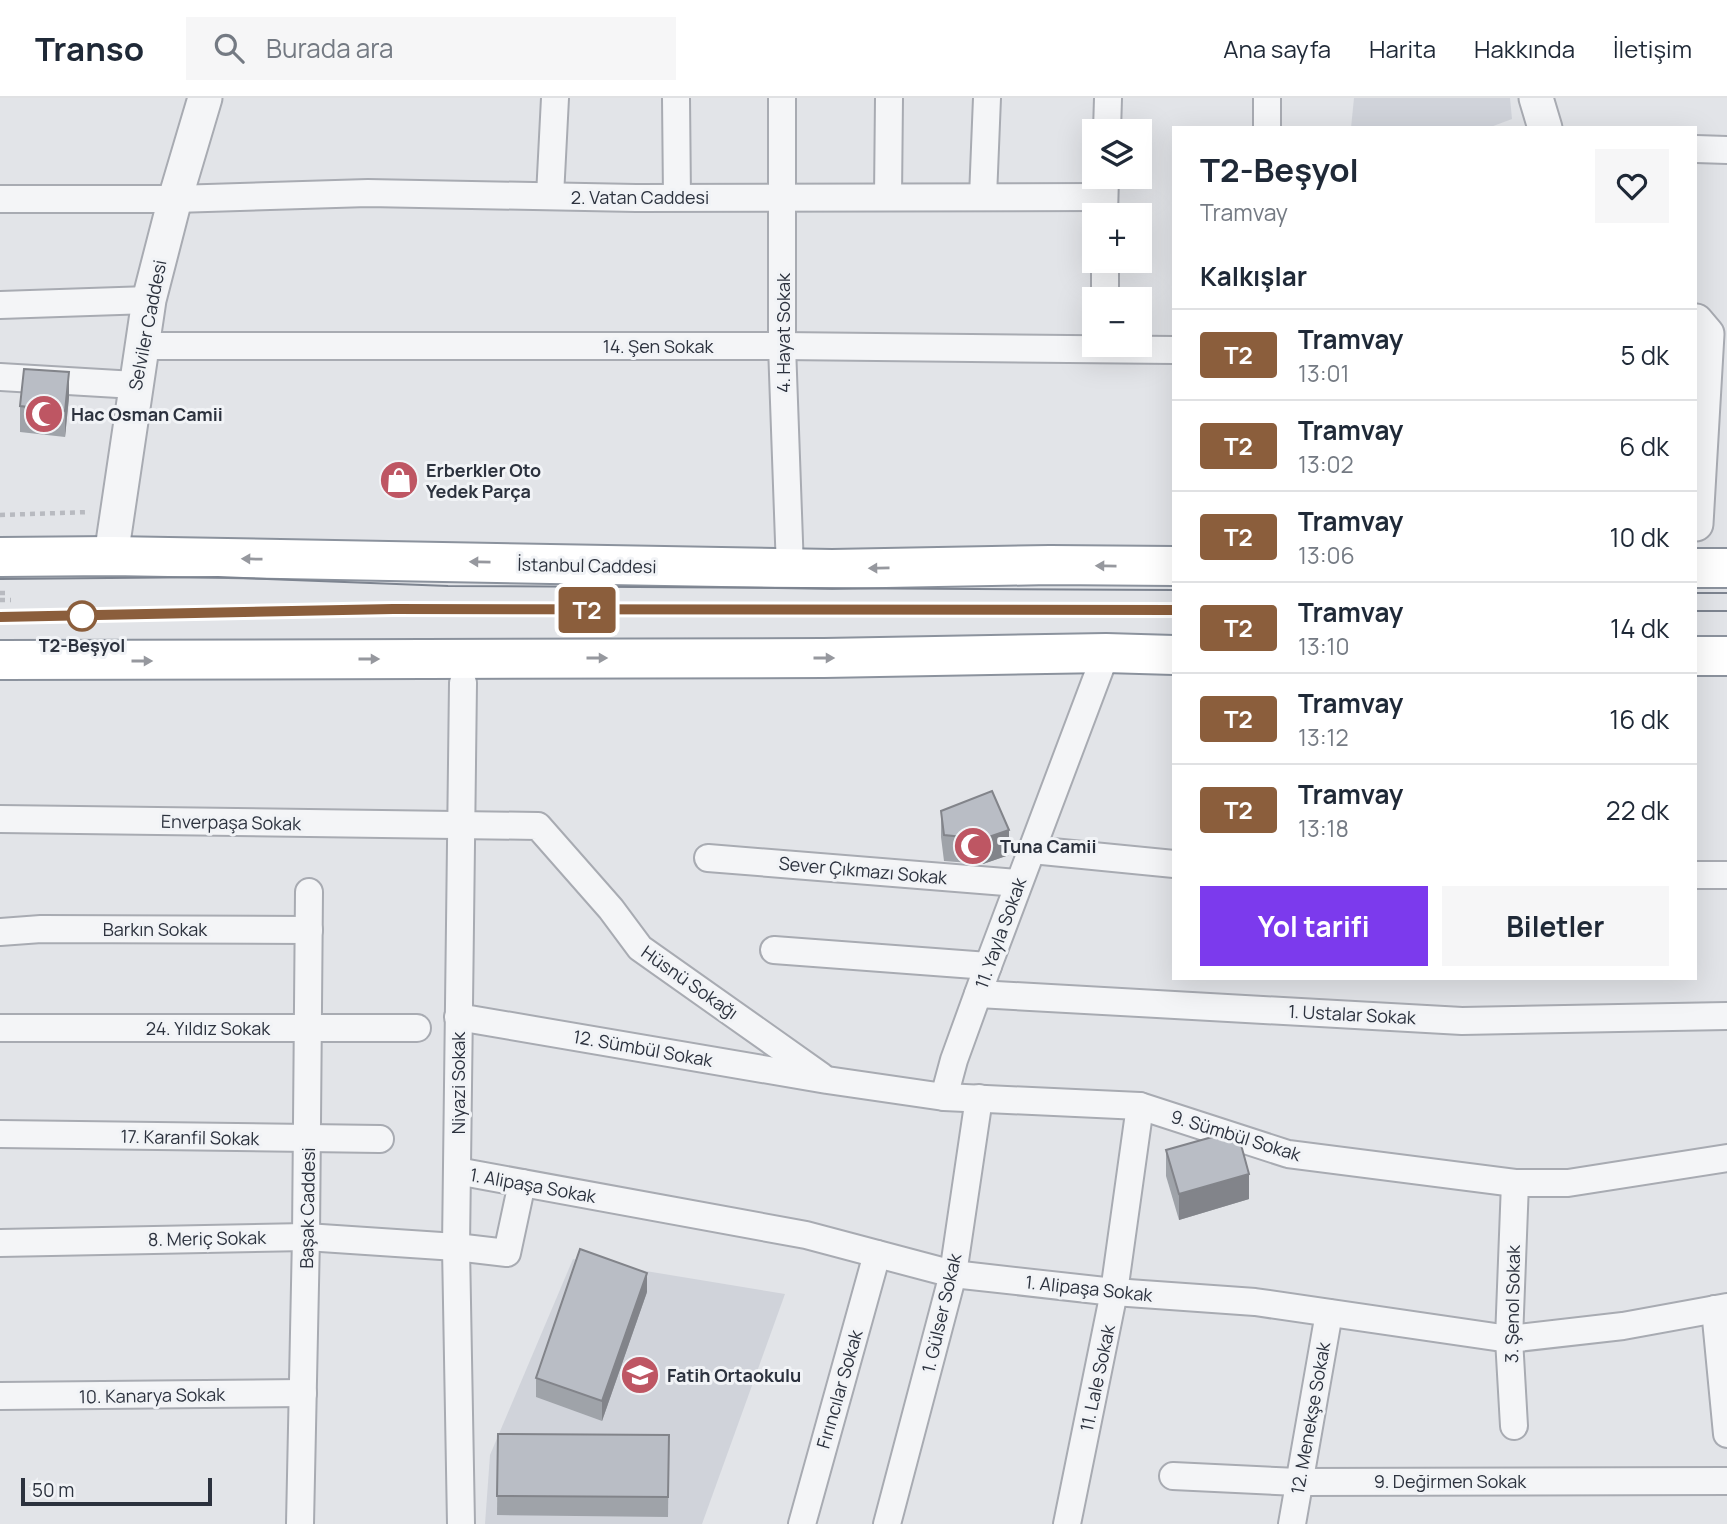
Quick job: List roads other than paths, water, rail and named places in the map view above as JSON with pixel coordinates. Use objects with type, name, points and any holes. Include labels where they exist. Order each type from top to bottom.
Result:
[{"type":"highway","name":"İstanbul Caddesi","points":[[0,557],[111,556],[790,569],[1172,566]]},
{"type":"highway","points":[[1697,568],[1727,568]]},
{"type":"highway","points":[[0,660],[824,658],[1106,653],[1172,655]]},
{"type":"highway","points":[[1697,656],[1727,656]]},
{"type":"street","name":"Selviler Caddesi","points":[[111,556],[149,300],[205,98]]},
{"type":"street","points":[[550,196],[555,98]]},
{"type":"street","points":[[676,98],[677,197]]},
{"type":"street","name":"4. Hayat Sokak","points":[[782,98],[782,346],[790,569]]},
{"type":"street","points":[[888,197],[889,98]]},
{"type":"street","points":[[983,197],[987,98]]},
{"type":"street","points":[[1107,119],[1108,98]]},
{"type":"street","points":[[1267,98],[1267,126]]},
{"type":"street","points":[[1536,98],[1544,126]]},
{"type":"street","points":[[1697,149],[1727,150]]},
{"type":"street","name":"2. Vatan Caddesi","points":[[0,200],[175,199],[368,193],[677,197],[1105,196]]},
{"type":"street","points":[[0,305],[149,300]]},
{"type":"street","points":[[1697,506],[1707,331]]},
{"type":"street","name":"14. Şen Sokak","points":[[141,346],[1082,347]]},
{"type":"street","name":"14. Şen Sokak","points":[[1152,349],[1172,350]]},
{"type":"street","points":[[0,376],[135,385]]},
{"type":"street","name":"11. Yayla Sokak","points":[[944,1097],[954,1060],[1018,883],[1106,653]]},
{"type":"street","name":"Niyazi Sokak","points":[[461,1524],[456,1247],[463,683]]},
{"type":"street","name":"Enverpaşa Sokak","points":[[0,819],[461,825]]},
{"type":"street","name":"Hüsnü Sokağı","points":[[461,825],[538,826],[611,909],[640,948],[827,1080]]},
{"type":"street","points":[[1032,850],[1172,864]]},
{"type":"street","name":"Sever Çıkmazı Sokak","points":[[708,858],[1018,883]]},
{"type":"street","points":[[1697,875],[1727,875]]},
{"type":"street","name":"Başak Caddesi","points":[[300,1524],[308,1139],[309,892]]},
{"type":"street","name":"Barkın Sokak","points":[[0,932],[41,929],[309,930]]},
{"type":"street","points":[[774,950],[988,966]]},
{"type":"street","name":"1. Ustalar Sokak","points":[[978,993],[1462,1021],[1727,1016]]},
{"type":"street","name":"12. Sümbül Sokak","points":[[458,1017],[827,1080]]},
{"type":"street","name":"24. Yıldız Sokak","points":[[0,1028],[417,1028]]},
{"type":"street","name":"9. Sümbül Sokak","points":[[827,1080],[944,1097],[1140,1106],[1287,1154],[1515,1183],[1568,1183],[1727,1158]]},
{"type":"street","name":"1. Gülser Sokak","points":[[887,1524],[953,1274],[979,1098]]},
{"type":"street","name":"11. Lale Sokak","points":[[1067,1524],[1114,1292],[1140,1106]]},
{"type":"street","name":"17. Karanfil Sokak","points":[[0,1134],[380,1139]]},
{"type":"street","name":"1. Alipaşa Sokak","points":[[457,1171],[806,1235],[953,1274],[1114,1292],[1255,1302],[1509,1339],[1623,1326],[1721,1308]]},
{"type":"street","name":"8. Meriç Sokak","points":[[0,1242],[306,1237],[507,1253],[522,1183]]},
{"type":"street","name":"3. Şenol Sokak","points":[[1514,1426],[1509,1339],[1515,1183]]},
{"type":"street","name":"Fırıncılar Sokak","points":[[802,1524],[877,1254]]},
{"type":"street","points":[[1721,1308],[1727,1434]]},
{"type":"street","name":"12. Menekşe Sokak","points":[[1292,1524],[1329,1313]]},
{"type":"street","name":"10. Kanarya Sokak","points":[[0,1396],[303,1393]]},
{"type":"street","name":"9. Değirmen Sokak","points":[[1173,1476],[1298,1482],[1727,1480]]},
{"type":"tram line","points":[[0,579],[218,577],[448,586],[1172,590]]},
{"type":"tram line","points":[[1697,593],[1727,593]]},
{"type":"tram line","points":[[0,617],[393,609],[1172,610]]},
{"type":"tram line","name":"T2","points":[[0,617],[393,609],[1172,610]]},
{"type":"tram line","points":[[1697,611],[1727,611]]},
{"type":"place","name":"Hac Osman Camii","points":[[44,414]]},
{"type":"place","name":"Erberkler Oto Yedek Parça","points":[[399,480]]},
{"type":"place","name":"T2-Beşyol","points":[[82,616]]},
{"type":"place","name":"Tuna Camii","points":[[973,846]]},
{"type":"place","name":"Fatih Ortaokulu","points":[[640,1375]]}]
